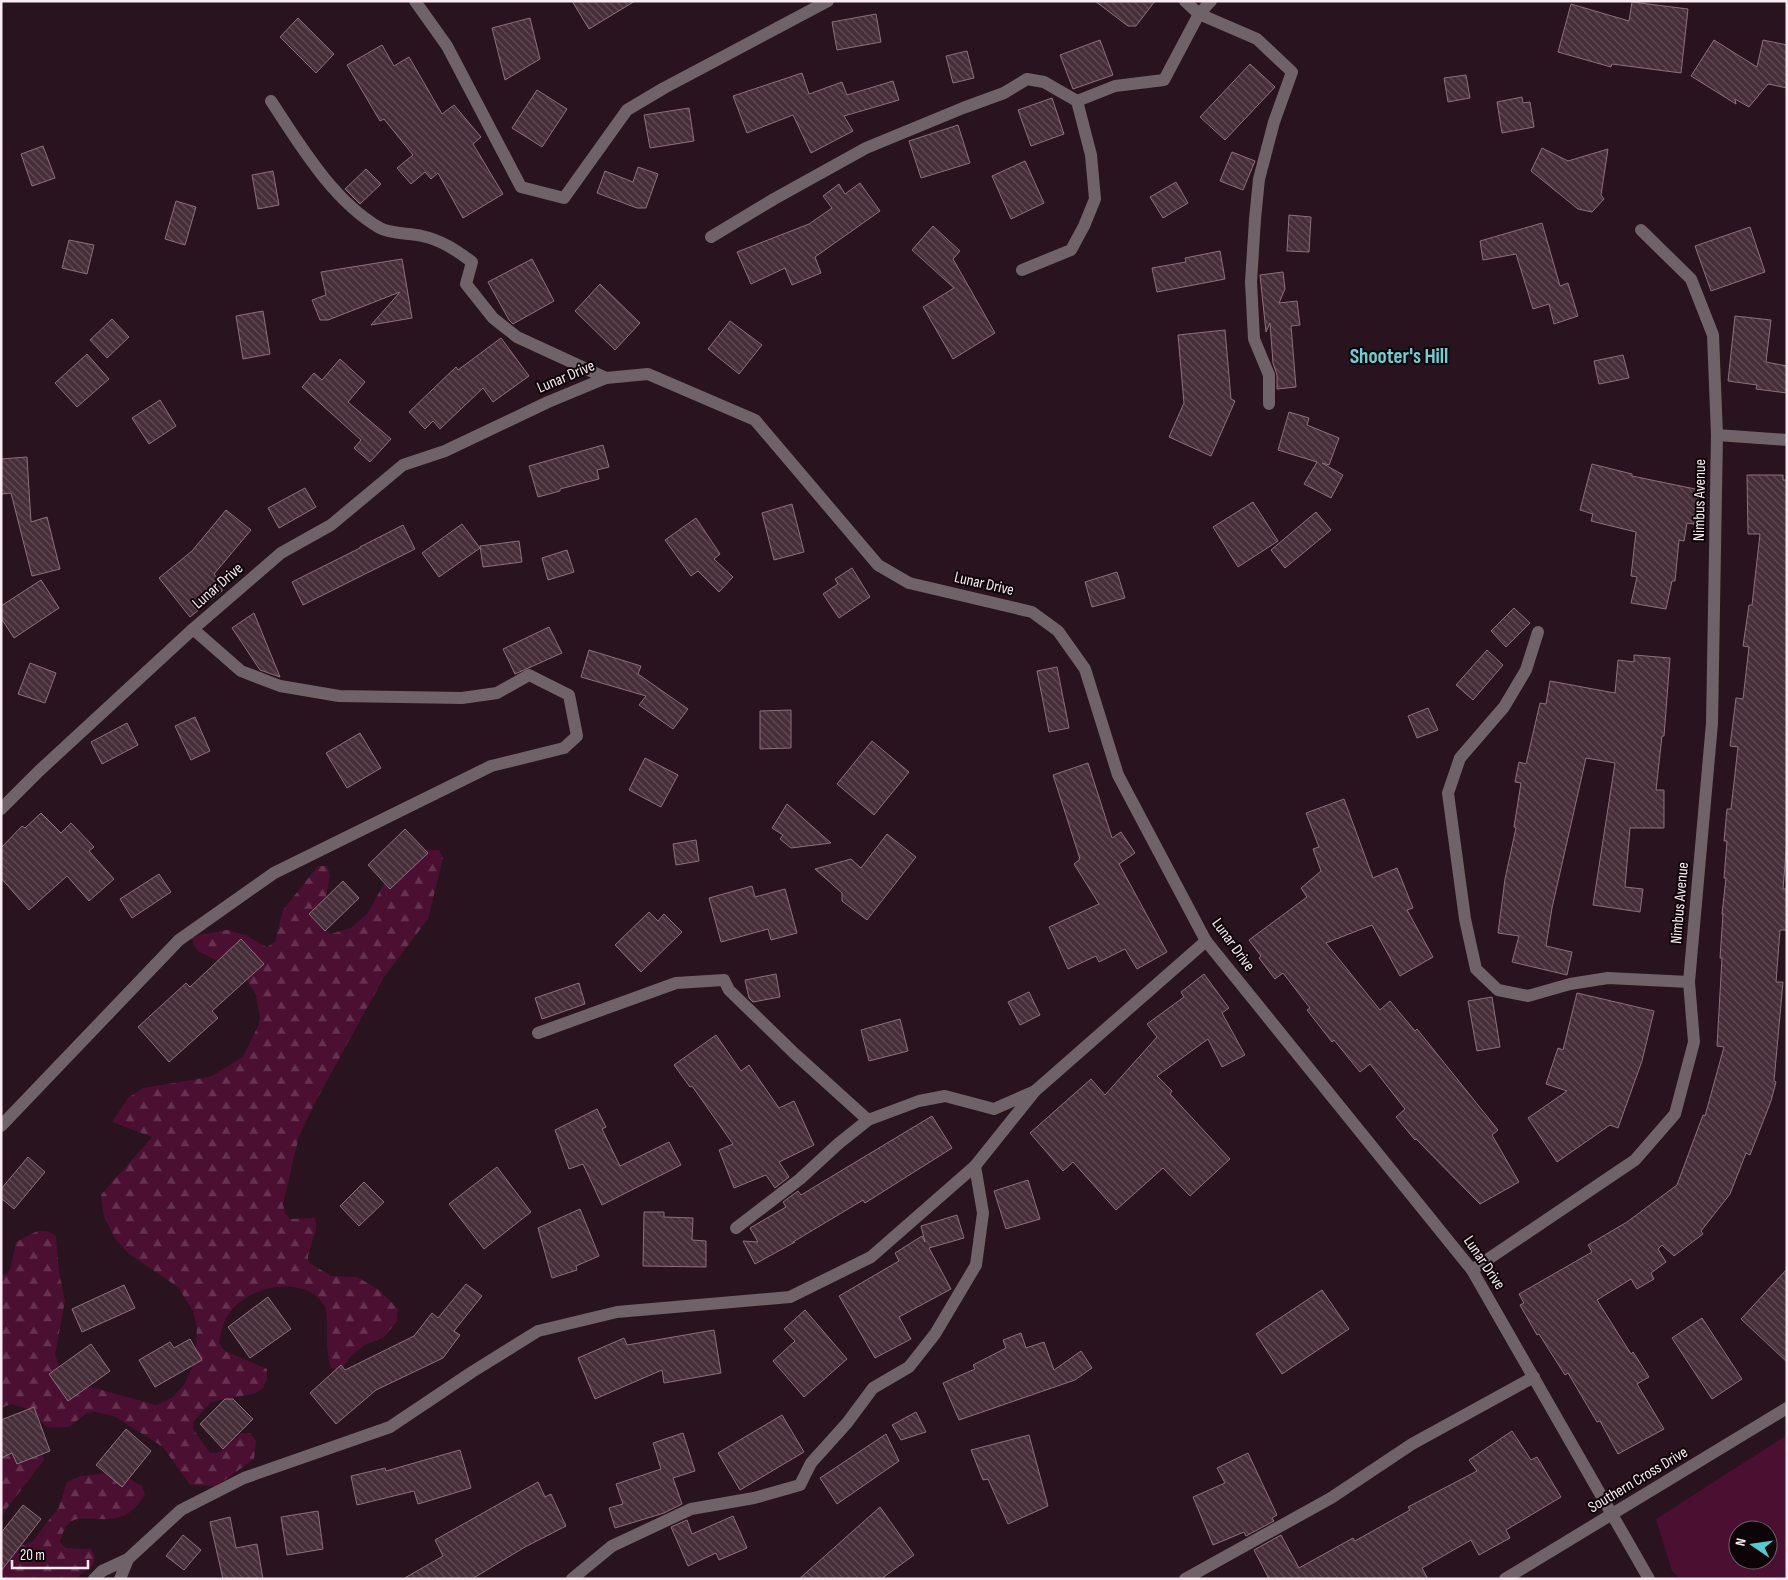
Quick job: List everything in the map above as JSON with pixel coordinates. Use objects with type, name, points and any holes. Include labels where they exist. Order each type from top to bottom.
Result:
[{"type":"street","points":[[415,1],[447,46],[522,187],[564,198],[627,110],[664,88],[828,1]]},
{"type":"street","points":[[1185,1],[1199,14],[1257,39],[1292,72],[1274,122],[1259,179],[1255,219],[1251,282],[1254,339],[1269,375],[1269,404]]},
{"type":"street","points":[[1077,101],[1115,86],[1164,80],[1199,14],[1211,1]]},
{"type":"street","points":[[711,237],[774,199],[866,148],[962,108],[1004,93],[1027,79],[1044,82],[1077,101],[1091,155],[1095,200],[1071,250],[1022,270]]},
{"type":"street","points":[[271,101],[312,163],[346,201],[382,229],[423,236],[452,247],[472,262],[466,284],[493,318],[517,336],[606,378]]},
{"type":"street","name":"Nimbus Avenue","points":[[1472,1270],[1635,1160],[1675,1114],[1694,1042],[1690,982],[1712,722],[1717,436],[1713,335],[1690,279],[1641,230]]},
{"type":"street","name":"Lunar Drive","points":[[1,809],[39,771],[193,629],[281,553],[331,525],[403,465],[445,451],[548,402],[606,378],[648,374],[755,420],[878,565],[909,583],[1032,612],[1058,631],[1085,669],[1118,775],[1206,941],[1472,1270],[1649,1579]]},
{"type":"street","points":[[1717,436],[1787,440]]},
{"type":"street","points":[[1,1126],[179,940],[274,873],[491,766],[564,748],[577,736],[569,695],[529,675],[497,693],[462,698],[340,696],[280,686],[241,671],[193,629]]},
{"type":"street","points":[[1538,632],[1526,670],[1504,707],[1460,758],[1448,794],[1465,919],[1476,969],[1498,990],[1528,996],[1570,984],[1608,978],[1690,982]]},
{"type":"street","points":[[94,1579],[102,1571],[128,1559],[181,1510],[244,1478],[390,1427],[472,1372],[538,1331],[617,1312],[790,1298],[871,1257],[975,1166],[1035,1091],[1206,941]]},
{"type":"street","points":[[538,1033],[676,983],[724,980],[729,990],[795,1054],[868,1120]]},
{"type":"street","points":[[736,1228],[800,1180],[838,1144],[868,1120],[919,1101],[945,1096],[994,1109],[1035,1091]]},
{"type":"street","points":[[572,1579],[612,1546],[691,1509],[754,1498],[800,1486],[812,1463],[847,1423],[873,1388],[909,1366],[935,1334],[976,1265],[983,1213],[975,1166]]},
{"type":"street","points":[[1185,1579],[1331,1498],[1412,1444],[1534,1377]]},
{"type":"street","name":"Southern Cross Drive","points":[[1505,1579],[1787,1408]]},
{"type":"street","points":[[120,1579],[128,1559]]},
{"type":"green space","points":[[414,850],[439,850],[443,858],[428,919],[384,977],[318,1097],[299,1136],[283,1204],[285,1213],[290,1219],[315,1218],[316,1229],[309,1250],[308,1262],[331,1276],[357,1277],[379,1290],[398,1309],[397,1321],[384,1337],[365,1345],[351,1356],[340,1371],[331,1368],[329,1363],[326,1310],[317,1297],[306,1290],[293,1287],[279,1287],[251,1295],[240,1302],[226,1319],[219,1343],[225,1351],[267,1369],[267,1379],[263,1388],[256,1393],[211,1402],[194,1421],[193,1429],[210,1453],[220,1452],[241,1433],[250,1433],[256,1441],[254,1459],[216,1486],[190,1485],[163,1447],[114,1416],[95,1412],[87,1413],[69,1427],[47,1427],[28,1409],[11,1404],[1,1408],[1,1275],[7,1274],[11,1267],[16,1242],[41,1231],[46,1231],[56,1236],[59,1273],[65,1301],[55,1354],[62,1375],[69,1381],[156,1405],[172,1398],[184,1385],[195,1362],[197,1328],[193,1311],[178,1287],[129,1254],[116,1240],[104,1216],[101,1195],[152,1137],[112,1122],[128,1098],[143,1088],[210,1077],[243,1057],[258,1026],[260,1018],[256,995],[243,974],[198,951],[193,944],[192,936],[227,930],[245,935],[267,947],[275,942],[283,910],[318,866],[327,866],[330,875],[321,924],[331,934],[351,928],[367,914],[396,863]]},
{"type":"green space","points":[[1787,1435],[1787,1579],[1680,1579],[1672,1571],[1656,1519]]},
{"type":"green space","points":[[35,1448],[43,1452],[44,1460],[1,1516],[1,1454]]},
{"type":"green space","points":[[117,1472],[142,1486],[145,1494],[135,1507],[125,1515],[114,1518],[84,1518],[75,1520],[68,1524],[60,1542],[66,1548],[91,1549],[95,1557],[93,1565],[75,1579],[1,1579],[1,1555],[7,1550],[32,1542],[59,1507],[67,1482],[81,1476]]},
{"type":"building","points":[[572,1],[635,1],[589,29]]},
{"type":"building","points":[[1095,1],[1155,1],[1136,26],[1128,26]]},
{"type":"building","points":[[1632,2],[1688,9],[1681,73],[1612,64],[1611,67],[1558,52],[1571,4],[1629,21]]},
{"type":"building","points":[[876,14],[881,42],[837,50],[832,22]]},
{"type":"building","points":[[298,18],[334,54],[316,73],[280,37]]},
{"type":"building","points":[[530,18],[540,59],[505,80],[492,28]]},
{"type":"building","points":[[1100,40],[1113,75],[1073,89],[1060,55]]},
{"type":"building","points":[[1714,40],[1757,67],[1763,40],[1787,45],[1787,88],[1768,84],[1749,107],[1735,99],[1736,104],[1691,76]]},
{"type":"building","points":[[382,45],[394,66],[409,57],[442,114],[454,105],[481,137],[473,144],[503,194],[463,218],[438,173],[431,179],[425,172],[411,184],[397,168],[413,155],[384,119],[380,121],[347,65]]},
{"type":"building","points":[[967,51],[974,78],[953,83],[946,56]]},
{"type":"building","points":[[1250,64],[1275,87],[1225,140],[1200,117]]},
{"type":"building","points":[[802,73],[809,94],[842,82],[847,95],[893,81],[899,100],[844,116],[853,131],[811,153],[793,115],[747,133],[733,96]]},
{"type":"building","points":[[1466,75],[1470,98],[1448,102],[1444,78]]},
{"type":"building","points":[[537,90],[567,109],[542,147],[512,128]]},
{"type":"building","points":[[1522,97],[1523,103],[1530,102],[1534,127],[1502,133],[1497,102]]},
{"type":"building","points":[[1052,98],[1064,134],[1031,146],[1018,110]]},
{"type":"building","points":[[689,108],[694,141],[650,148],[644,115]]},
{"type":"building","points":[[958,125],[970,163],[921,178],[909,141]]},
{"type":"building","points":[[43,146],[55,178],[32,186],[21,154]]},
{"type":"building","points":[[1542,148],[1568,161],[1608,149],[1601,195],[1604,199],[1592,212],[1578,209],[1531,171]]},
{"type":"building","points":[[1232,152],[1255,161],[1243,190],[1220,181]]},
{"type":"building","points":[[1025,161],[1044,203],[1011,219],[992,176]]},
{"type":"building","points":[[638,167],[658,174],[646,208],[637,208],[597,193],[605,171],[633,182]]},
{"type":"building","points":[[366,169],[381,184],[360,204],[345,189]]},
{"type":"building","points":[[273,171],[279,205],[258,209],[252,175]]},
{"type":"building","points":[[1176,182],[1188,203],[1163,218],[1150,197]]},
{"type":"building","points":[[860,183],[880,211],[815,257],[821,273],[792,285],[785,268],[751,284],[737,252],[809,224],[832,208],[823,196],[839,184],[845,194]]},
{"type":"building","points":[[176,201],[196,207],[185,245],[165,239]]},
{"type":"building","points":[[1289,215],[1311,217],[1309,252],[1287,251]]},
{"type":"building","points":[[1542,223],[1560,286],[1568,283],[1578,316],[1554,324],[1549,304],[1533,309],[1516,254],[1483,260],[1480,241]]},
{"type":"building","points":[[933,226],[960,251],[953,259],[995,333],[953,359],[923,307],[954,288],[912,250]]},
{"type":"building","points":[[1750,227],[1765,272],[1711,291],[1695,246]]},
{"type":"building","points":[[69,240],[94,245],[87,274],[62,268]]},
{"type":"building","points":[[1220,251],[1225,279],[1157,292],[1152,268],[1186,262],[1185,258]]},
{"type":"building","points":[[402,259],[412,318],[371,325],[400,292],[328,320],[320,320],[312,300],[326,295],[321,272]]},
{"type":"building","points":[[532,259],[554,301],[513,324],[488,282]]},
{"type":"building","points":[[1283,272],[1285,289],[1279,303],[1297,301],[1300,325],[1291,326],[1296,387],[1277,389],[1270,323],[1266,332],[1260,275]]},
{"type":"building","points":[[600,284],[640,323],[615,350],[575,311]]},
{"type":"building","points":[[263,311],[270,354],[243,359],[236,316]]},
{"type":"building","points":[[1735,316],[1771,320],[1766,362],[1787,366],[1787,393],[1756,389],[1757,385],[1728,381]]},
{"type":"building","points":[[112,319],[129,337],[107,358],[90,340]]},
{"type":"building","points":[[730,321],[762,345],[739,374],[708,349]]},
{"type":"building","points":[[1225,330],[1231,399],[1235,401],[1211,456],[1169,437],[1184,403],[1178,335]]},
{"type":"building","points":[[501,338],[529,376],[493,402],[483,388],[440,429],[433,421],[425,429],[409,412],[456,367],[458,370]]},
{"type":"building","points":[[87,354],[109,379],[77,407],[55,383]]},
{"type":"building","points":[[1623,355],[1629,378],[1599,384],[1594,361]]},
{"type":"building","points":[[340,359],[365,382],[348,402],[391,439],[370,462],[354,448],[361,440],[302,387],[314,373],[322,380]]},
{"type":"building","points":[[160,400],[176,426],[149,444],[132,418]]},
{"type":"building","points":[[1289,412],[1309,418],[1307,425],[1339,438],[1329,465],[1322,463],[1343,475],[1331,498],[1304,484],[1317,462],[1278,450]]},
{"type":"building","points":[[603,445],[609,467],[597,470],[599,479],[538,497],[529,466]]},
{"type":"building","points":[[27,457],[31,522],[47,517],[60,569],[32,576],[11,493],[1,494],[1,459]]},
{"type":"building","points":[[1592,464],[1632,474],[1632,476],[1700,490],[1694,524],[1687,523],[1684,541],[1679,540],[1675,581],[1672,581],[1666,609],[1631,603],[1637,577],[1631,576],[1636,532],[1591,521],[1593,514],[1580,510]]},
{"type":"building","points":[[1747,475],[1783,475],[1783,480],[1787,480],[1787,840],[1783,889],[1787,889],[1787,930],[1780,930],[1776,982],[1783,982],[1774,1081],[1776,1082],[1771,1101],[1750,1155],[1746,1153],[1730,1194],[1701,1231],[1703,1234],[1674,1256],[1662,1245],[1658,1249],[1666,1262],[1651,1273],[1654,1279],[1637,1289],[1631,1279],[1597,1300],[1631,1354],[1633,1352],[1649,1377],[1637,1384],[1664,1429],[1618,1454],[1600,1421],[1597,1422],[1568,1373],[1565,1375],[1539,1334],[1537,1335],[1520,1305],[1524,1303],[1519,1294],[1592,1252],[1588,1245],[1627,1222],[1677,1185],[1703,1115],[1705,1116],[1724,1047],[1717,1046],[1722,958],[1720,958],[1722,914],[1726,878],[1724,878],[1727,841],[1724,841],[1727,809],[1731,809],[1738,747],[1730,746],[1736,698],[1743,699],[1749,647],[1743,646],[1749,605],[1752,605],[1760,534],[1748,534]]},
{"type":"building","points":[[305,488],[316,507],[279,528],[268,508]]},
{"type":"building","points":[[1253,502],[1278,541],[1238,567],[1213,527]]},
{"type":"building","points":[[792,504],[804,552],[774,560],[762,513]]},
{"type":"building","points":[[226,510],[251,530],[214,574],[222,584],[222,591],[190,617],[159,578],[192,551]]},
{"type":"building","points":[[1316,512],[1331,530],[1285,568],[1271,550]]},
{"type":"building","points":[[696,518],[720,554],[714,559],[733,577],[719,592],[698,571],[691,576],[665,540]]},
{"type":"building","points":[[462,524],[480,548],[439,577],[422,553]]},
{"type":"building","points":[[403,525],[415,549],[303,605],[292,582]]},
{"type":"building","points":[[519,541],[522,562],[483,567],[480,546]]},
{"type":"building","points":[[567,550],[574,572],[548,580],[542,558]]},
{"type":"building","points":[[852,568],[870,597],[839,618],[823,594],[838,584],[835,579]]},
{"type":"building","points":[[1117,572],[1125,598],[1092,607],[1085,582]]},
{"type":"building","points":[[41,580],[59,608],[14,638],[1,618],[1,606]]},
{"type":"building","points":[[1514,608],[1530,623],[1506,647],[1491,631]]},
{"type":"building","points":[[254,613],[280,677],[260,670],[232,628]]},
{"type":"building","points":[[549,627],[562,653],[515,674],[503,649]]},
{"type":"building","points":[[589,650],[641,666],[638,674],[688,709],[673,729],[639,705],[646,696],[581,677]]},
{"type":"building","points":[[1487,650],[1503,665],[1473,700],[1456,685]]},
{"type":"building","points":[[1634,655],[1670,658],[1664,736],[1662,736],[1656,790],[1664,790],[1664,828],[1630,828],[1625,887],[1643,889],[1640,912],[1593,905],[1615,763],[1586,758],[1552,908],[1546,946],[1572,952],[1567,975],[1512,962],[1519,936],[1498,933],[1505,879],[1516,828],[1514,827],[1521,783],[1515,782],[1519,762],[1526,764],[1540,703],[1546,704],[1550,681],[1615,693],[1618,660],[1634,662]]},
{"type":"building","points":[[30,663],[56,673],[45,703],[18,694]]},
{"type":"building","points":[[1057,667],[1069,728],[1049,732],[1037,671]]},
{"type":"building","points":[[1428,708],[1438,730],[1417,738],[1408,716]]},
{"type":"building","points":[[791,710],[791,748],[760,749],[760,711]]},
{"type":"building","points":[[195,717],[210,751],[191,760],[175,726]]},
{"type":"building","points":[[127,723],[138,745],[102,764],[91,742]]},
{"type":"building","points":[[360,733],[381,768],[347,788],[326,753]]},
{"type":"building","points":[[872,741],[909,772],[874,815],[837,784]]},
{"type":"building","points":[[645,758],[678,775],[661,807],[629,790]]},
{"type":"building","points":[[1088,763],[1112,838],[1121,832],[1135,853],[1119,864],[1167,952],[1137,969],[1125,949],[1099,962],[1096,956],[1068,969],[1049,927],[1099,904],[1074,864],[1080,859],[1053,775]]},
{"type":"building","points":[[1344,799],[1373,878],[1397,868],[1413,908],[1407,910],[1433,957],[1400,976],[1372,925],[1326,943],[1380,1010],[1390,1001],[1415,1031],[1417,1029],[1498,1130],[1492,1135],[1519,1182],[1480,1204],[1415,1140],[1396,1117],[1405,1109],[1370,1064],[1360,1072],[1334,1040],[1332,1042],[1307,1010],[1310,1008],[1283,973],[1275,979],[1259,958],[1261,956],[1249,940],[1307,897],[1301,888],[1321,871],[1313,849],[1319,847],[1306,813]]},
{"type":"building","points":[[787,804],[831,843],[791,848],[780,839],[783,835],[772,828]]},
{"type":"building","points":[[41,813],[61,833],[71,823],[94,847],[89,851],[114,879],[89,901],[67,876],[29,910],[1,878],[1,848],[22,826],[25,828]]},
{"type":"building","points":[[405,829],[428,853],[390,889],[368,865]]},
{"type":"building","points":[[887,834],[916,857],[867,920],[842,901],[842,893],[815,869],[851,859],[861,868]]},
{"type":"building","points":[[696,840],[699,861],[676,865],[673,844]]},
{"type":"building","points":[[159,874],[171,892],[132,918],[120,899]]},
{"type":"building","points":[[343,881],[359,898],[325,931],[309,914]]},
{"type":"building","points":[[752,886],[755,897],[785,889],[797,933],[771,940],[768,929],[721,942],[709,898]]},
{"type":"building","points":[[649,912],[658,921],[664,914],[682,932],[641,972],[615,945]]},
{"type":"building","points":[[241,939],[264,964],[212,1011],[218,1018],[169,1062],[138,1027],[186,983],[190,987]]},
{"type":"building","points":[[776,974],[780,997],[753,1002],[749,998],[745,980]]},
{"type":"building","points":[[1204,974],[1229,1008],[1222,1013],[1245,1055],[1222,1067],[1208,1039],[1157,1076],[1172,1091],[1170,1094],[1230,1159],[1190,1196],[1163,1168],[1116,1210],[1073,1162],[1063,1171],[1030,1133],[1091,1079],[1105,1095],[1157,1037],[1147,1024],[1184,997],[1181,992]]},
{"type":"building","points":[[579,983],[585,1004],[542,1019],[535,998]]},
{"type":"building","points":[[1029,992],[1040,1015],[1020,1025],[1008,1002]]},
{"type":"building","points":[[1577,993],[1654,1011],[1642,1061],[1618,1128],[1610,1125],[1557,1162],[1528,1118],[1567,1091],[1546,1084],[1558,1048],[1563,1050]]},
{"type":"building","points":[[1492,997],[1500,1047],[1477,1051],[1468,1001]]},
{"type":"building","points":[[900,1019],[908,1051],[869,1061],[861,1030]]},
{"type":"building","points":[[716,1035],[741,1071],[749,1065],[779,1108],[794,1101],[814,1145],[779,1162],[789,1177],[775,1188],[766,1175],[734,1188],[719,1150],[733,1144],[692,1086],[690,1087],[674,1065]]},
{"type":"building","points":[[597,1109],[606,1127],[602,1129],[620,1166],[669,1142],[681,1165],[602,1205],[583,1164],[569,1169],[555,1130]]},
{"type":"building","points":[[932,1116],[952,1148],[865,1203],[863,1200],[755,1264],[743,1241],[758,1242],[750,1228],[786,1207],[783,1202],[798,1191],[801,1195]]},
{"type":"building","points":[[28,1157],[45,1172],[14,1209],[1,1198],[1,1189]]},
{"type":"building","points":[[497,1167],[531,1212],[484,1249],[449,1204]]},
{"type":"building","points":[[1028,1180],[1040,1219],[1006,1229],[994,1191]]},
{"type":"building","points":[[364,1182],[384,1202],[359,1226],[340,1206]]},
{"type":"building","points":[[580,1209],[599,1256],[576,1266],[577,1270],[552,1278],[538,1228]]},
{"type":"building","points":[[644,1212],[664,1212],[664,1217],[693,1218],[692,1240],[706,1241],[706,1267],[643,1266]]},
{"type":"building","points":[[957,1215],[964,1238],[929,1248],[951,1289],[899,1317],[911,1339],[875,1358],[839,1296],[899,1261],[895,1253],[922,1236],[925,1242],[921,1226]]},
{"type":"building","points":[[1787,1269],[1787,1362],[1741,1319]]},
{"type":"building","points":[[466,1284],[482,1296],[454,1331],[460,1335],[443,1358],[376,1390],[336,1424],[310,1393],[341,1365],[345,1370],[414,1336],[432,1313],[438,1318]]},
{"type":"building","points":[[124,1285],[135,1308],[82,1332],[72,1309]]},
{"type":"building","points":[[1322,1290],[1349,1329],[1282,1374],[1256,1334]]},
{"type":"building","points":[[268,1297],[291,1329],[250,1358],[228,1327]]},
{"type":"building","points":[[805,1310],[847,1359],[804,1397],[773,1361],[795,1341],[784,1329]]},
{"type":"building","points":[[1702,1318],[1742,1379],[1712,1399],[1672,1338]]},
{"type":"building","points":[[714,1330],[721,1373],[664,1383],[662,1370],[595,1399],[578,1358],[624,1338],[627,1345]]},
{"type":"building","points":[[1021,1333],[1026,1348],[1044,1342],[1054,1370],[1081,1351],[1092,1368],[1075,1380],[959,1420],[943,1383],[975,1369],[973,1365],[1006,1348],[1003,1340]]},
{"type":"building","points":[[190,1339],[202,1360],[155,1387],[139,1360],[170,1342],[174,1348]]},
{"type":"building","points":[[91,1344],[110,1371],[68,1401],[49,1374]]},
{"type":"building","points":[[225,1399],[233,1399],[253,1419],[223,1449],[200,1424]]},
{"type":"building","points":[[34,1407],[50,1451],[17,1464],[12,1453],[1,1458],[1,1420]]},
{"type":"building","points":[[916,1412],[926,1432],[901,1440],[892,1425]]},
{"type":"building","points":[[782,1415],[804,1452],[740,1490],[718,1453]]},
{"type":"building","points":[[126,1429],[151,1451],[122,1487],[96,1465]]},
{"type":"building","points":[[1512,1431],[1531,1460],[1537,1457],[1561,1497],[1506,1530],[1510,1538],[1479,1555],[1471,1540],[1422,1568],[1428,1579],[1269,1579],[1254,1550],[1281,1535],[1299,1568],[1353,1538],[1355,1541],[1410,1510],[1408,1507],[1477,1471],[1469,1460]]},
{"type":"building","points":[[683,1433],[695,1471],[673,1478],[682,1504],[664,1513],[615,1528],[609,1508],[623,1504],[616,1484],[661,1469],[653,1443]]},
{"type":"building","points":[[886,1434],[899,1461],[837,1504],[820,1478]]},
{"type":"building","points":[[1029,1435],[1048,1506],[1008,1524],[988,1479],[983,1480],[971,1450]]},
{"type":"building","points":[[460,1450],[471,1488],[418,1504],[414,1491],[357,1505],[351,1476],[385,1468],[386,1471]]},
{"type":"building","points":[[1248,1453],[1277,1515],[1272,1518],[1274,1521],[1246,1536],[1244,1532],[1213,1545],[1193,1497],[1225,1483],[1217,1468]]},
{"type":"building","points":[[538,1482],[545,1497],[551,1494],[566,1526],[525,1547],[472,1579],[403,1579],[443,1556],[435,1540]]},
{"type":"building","points":[[23,1505],[41,1519],[1,1571],[1,1533]]},
{"type":"building","points":[[880,1507],[914,1555],[881,1579],[799,1579]]},
{"type":"building","points":[[318,1511],[323,1549],[287,1555],[281,1517]]},
{"type":"building","points":[[733,1516],[747,1548],[719,1560],[716,1553],[688,1566],[671,1527],[687,1520],[692,1534]]},
{"type":"building","points":[[230,1517],[236,1548],[257,1544],[263,1579],[223,1579],[210,1522]]},
{"type":"building","points":[[183,1535],[201,1550],[184,1570],[166,1556]]},
{"type":"district","name":"Shooter's Hill","points":[[1399,356]]}]
